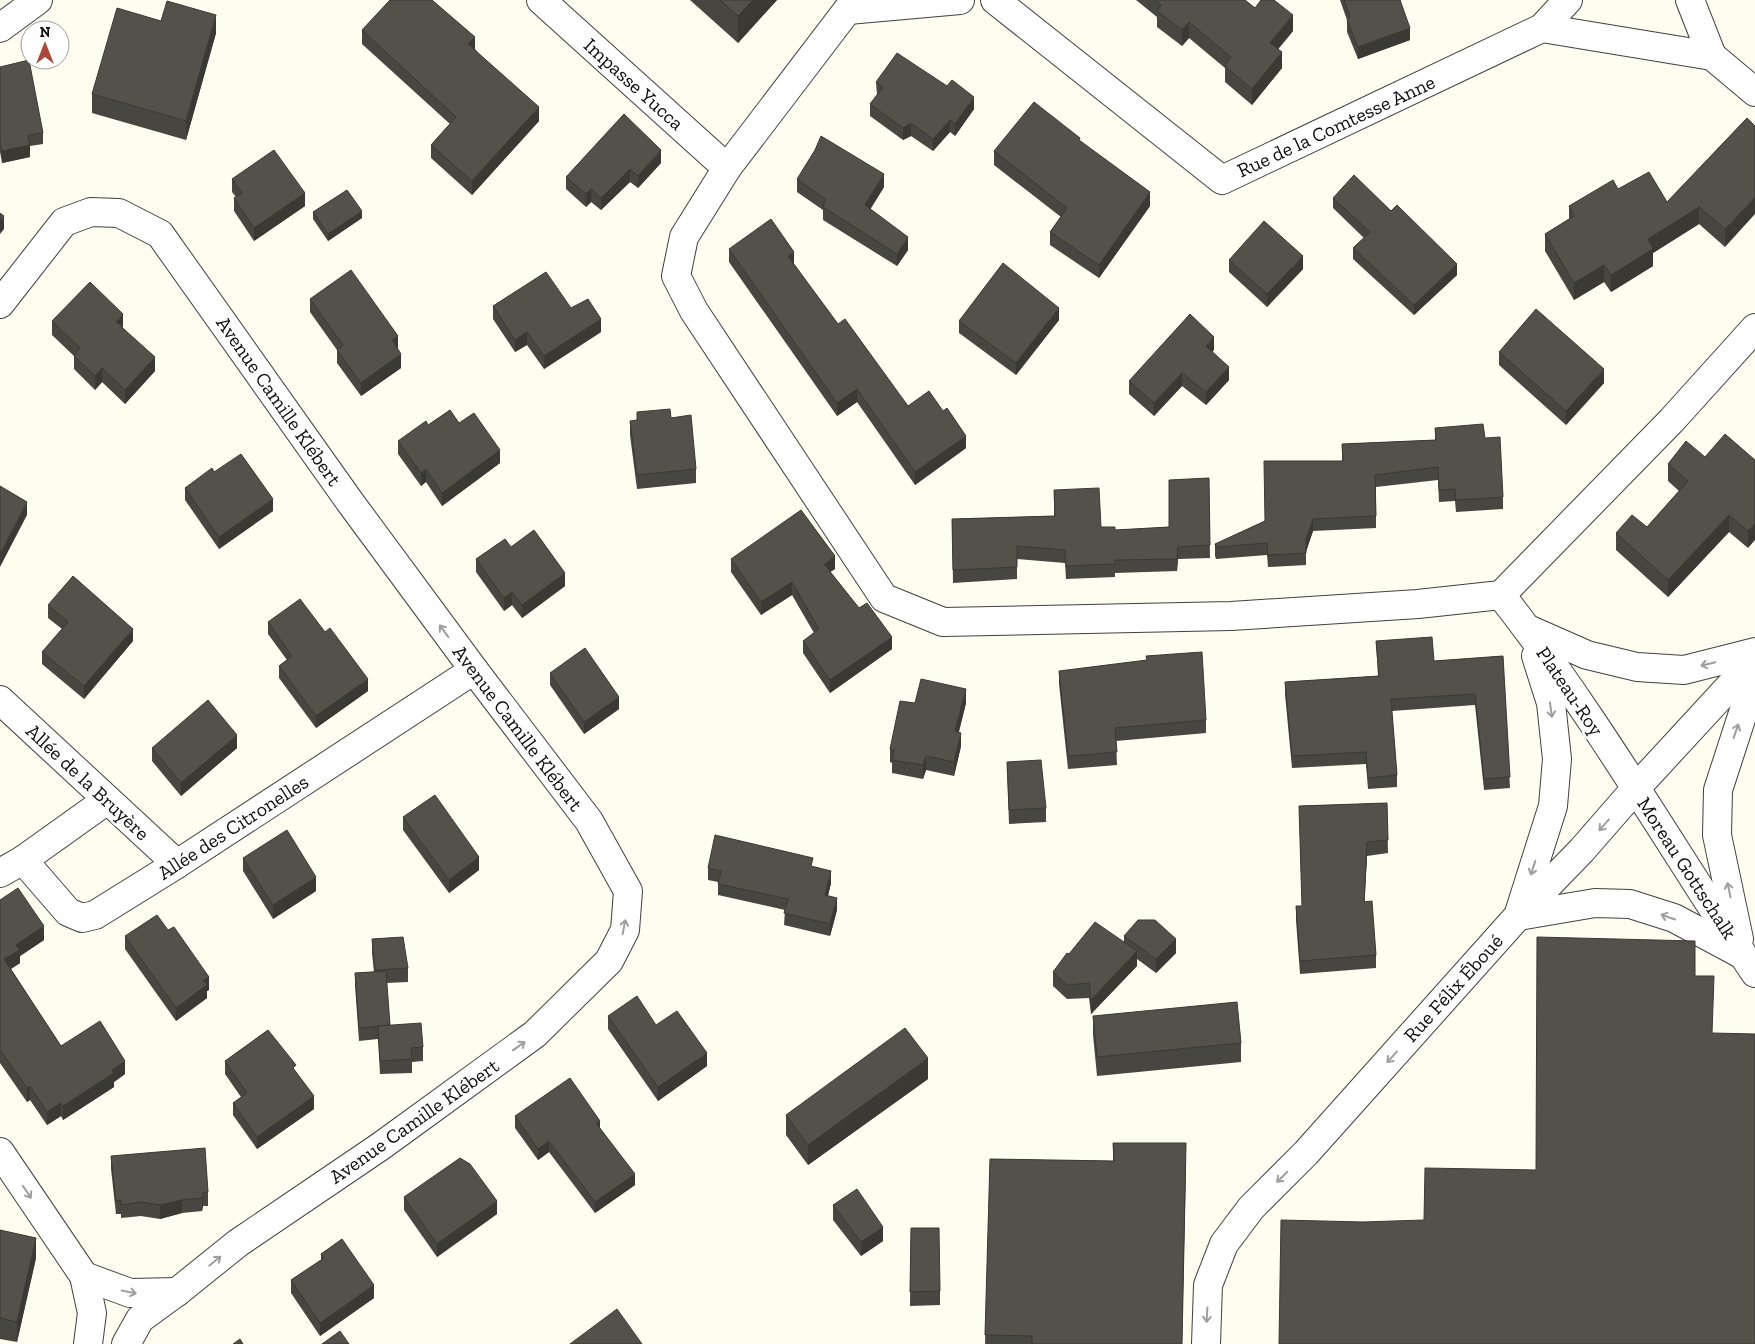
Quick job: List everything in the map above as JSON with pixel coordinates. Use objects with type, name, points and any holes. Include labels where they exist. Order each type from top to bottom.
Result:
[{"type":"street","points":[[0,28],[38,0]]},
{"type":"street","name":"Impasse Yucca","points":[[541,0],[727,168]]},
{"type":"street","points":[[960,0],[852,5],[727,168],[684,237],[676,276],[694,311],[884,598],[943,622],[1231,616],[1418,604],[1501,596],[1672,420],[1755,328]]},
{"type":"street","name":"Rue de la Comtesse Anne","points":[[995,0],[1222,180],[1542,28],[1568,0]]},
{"type":"street","points":[[1690,0],[1712,56],[1755,92]]},
{"type":"street","points":[[1542,28],[1712,56]]},
{"type":"street","name":"Avenue Camille Klébert","points":[[0,304],[64,222],[91,212],[119,213],[160,234],[350,502],[589,821],[628,891],[625,930],[609,961],[535,1034],[381,1146],[238,1243],[140,1319],[126,1344]]},
{"type":"street","name":"Plateau-Roy","points":[[1501,596],[1528,629],[1636,788]]},
{"type":"street","points":[[1528,629],[1587,655],[1637,667],[1684,670],[1755,652]]},
{"type":"street","points":[[1528,629],[1551,703],[1557,759],[1553,806],[1518,916],[1595,903],[1630,904],[1674,918],[1749,964]]},
{"type":"street","name":"Rue Félix Éboué","points":[[1206,1344],[1208,1285],[1224,1244],[1251,1208],[1306,1153],[1518,916],[1582,850],[1636,788],[1755,659]]},
{"type":"street","name":"Allée des Citronelles","points":[[11,866],[68,912],[82,918],[96,915],[474,670]]},
{"type":"street","points":[[1749,964],[1717,835],[1718,790],[1755,676]]},
{"type":"street","name":"Allée de la Bruyère","points":[[0,700],[177,864]]},
{"type":"street","name":"Moreau Gottschalk","points":[[1636,788],[1749,964]]},
{"type":"street","points":[[11,866],[107,800]]},
{"type":"street","points":[[0,1152],[84,1276],[92,1313],[88,1344]]},
{"type":"street","points":[[84,1276],[130,1293],[177,1292]]},
{"type":"building","points":[[390,0],[432,0],[475,37],[468,44],[539,107],[472,181],[431,145],[456,117],[362,30]]},
{"type":"building","points":[[720,0],[753,0],[738,16]]},
{"type":"building","points":[[1155,0],[1245,0],[1255,8],[1261,0],[1274,0],[1293,15],[1270,43],[1282,52],[1252,89],[1225,66],[1231,57],[1189,22],[1182,30],[1157,11],[1161,5]]},
{"type":"building","points":[[1344,0],[1400,0],[1410,28],[1358,47],[1347,20],[1350,17]]},
{"type":"building","points":[[167,1],[216,15],[186,121],[92,94],[117,8],[161,21]]},
{"type":"building","points":[[897,53],[947,86],[952,80],[974,97],[955,124],[950,120],[933,139],[911,123],[903,128],[870,104],[883,87],[876,82]]},
{"type":"building","points":[[20,62],[20,70],[31,70],[43,133],[28,135],[30,145],[2,151],[0,141],[0,67]]},
{"type":"building","points":[[1034,102],[1080,138],[1079,140],[1150,192],[1099,265],[1050,232],[1067,208],[994,151]]},
{"type":"building","points":[[624,114],[661,150],[638,176],[630,169],[601,198],[591,189],[586,194],[566,177]]},
{"type":"building","points":[[1747,118],[1755,126],[1755,197],[1725,229],[1699,207],[1648,239],[1653,249],[1611,275],[1604,265],[1574,283],[1545,234],[1574,216],[1569,206],[1613,180],[1618,189],[1649,172],[1667,202]]},
{"type":"building","points":[[821,136],[884,174],[865,205],[908,237],[897,254],[823,207],[825,199],[797,179],[815,150]]},
{"type":"building","points":[[274,150],[305,193],[254,228],[234,198],[242,193],[232,179]]},
{"type":"building","points":[[1354,175],[1391,211],[1397,205],[1457,264],[1414,305],[1353,248],[1370,232],[1333,198]]},
{"type":"building","points":[[347,190],[362,211],[328,234],[313,212]]},
{"type":"building","points":[[0,213],[4,216],[0,221]]},
{"type":"building","points":[[771,219],[794,252],[788,256],[838,324],[845,319],[908,406],[929,391],[943,411],[947,408],[966,436],[915,472],[857,389],[837,403],[729,249]]},
{"type":"building","points":[[1264,221],[1303,256],[1267,294],[1229,260]]},
{"type":"building","points":[[1003,263],[1059,308],[1016,363],[959,321]]},
{"type":"building","points":[[351,270],[398,336],[392,340],[401,354],[361,383],[337,350],[343,345],[310,299]]},
{"type":"building","points":[[546,272],[571,308],[588,299],[601,319],[544,356],[527,332],[515,340],[493,306]]},
{"type":"building","points":[[90,282],[123,314],[116,322],[155,357],[125,390],[102,368],[95,376],[74,356],[80,348],[52,321]]},
{"type":"building","points":[[1536,309],[1604,369],[1566,411],[1499,352]]},
{"type":"building","points":[[1190,314],[1214,337],[1206,346],[1229,367],[1206,392],[1182,373],[1154,403],[1129,381]]},
{"type":"building","points":[[670,409],[671,418],[691,415],[696,469],[637,475],[630,421],[637,420],[637,412]]},
{"type":"building","points":[[450,410],[459,423],[474,413],[500,450],[442,493],[426,469],[421,473],[398,441],[426,421],[428,425]]},
{"type":"building","points":[[1483,424],[1485,438],[1500,437],[1503,497],[1456,500],[1455,489],[1439,490],[1438,467],[1375,475],[1376,516],[1313,519],[1306,539],[1306,553],[1268,555],[1267,543],[1216,547],[1215,544],[1265,521],[1264,461],[1343,461],[1342,444],[1436,440],[1435,428]]},
{"type":"building","points":[[1725,434],[1755,460],[1755,523],[1748,531],[1729,515],[1668,580],[1616,533],[1632,515],[1647,527],[1688,481],[1668,464],[1686,441],[1705,457]]},
{"type":"building","points":[[241,454],[273,499],[219,537],[185,488],[212,468],[214,472]]},
{"type":"building","points":[[1209,478],[1210,545],[1178,547],[1177,559],[1115,560],[1115,564],[1066,566],[1065,550],[1017,546],[1017,567],[953,570],[952,519],[1055,516],[1054,490],[1099,488],[1101,527],[1115,527],[1115,530],[1169,527],[1169,480]]},
{"type":"building","points":[[0,486],[27,502],[0,554]]},
{"type":"building","points":[[801,510],[835,556],[824,564],[859,608],[867,603],[892,637],[830,680],[803,641],[819,629],[792,582],[761,602],[731,559]]},
{"type":"building","points":[[534,530],[565,573],[522,605],[512,592],[504,598],[476,559],[505,539],[511,547]]},
{"type":"building","points":[[73,576],[133,629],[84,686],[42,652],[68,622],[48,605]]},
{"type":"building","points":[[300,599],[325,632],[330,628],[368,679],[316,716],[279,666],[292,656],[268,622]]},
{"type":"building","points":[[1432,637],[1434,661],[1503,656],[1510,777],[1484,779],[1475,694],[1391,699],[1397,775],[1368,778],[1366,752],[1292,756],[1285,682],[1379,676],[1376,641]]},
{"type":"building","points":[[585,648],[619,697],[584,722],[550,673]]},
{"type":"building","points":[[1202,652],[1206,720],[1115,728],[1117,752],[1068,756],[1059,671],[1147,660],[1146,656]]},
{"type":"building","points":[[921,679],[966,689],[955,731],[961,733],[954,762],[926,756],[923,765],[892,760],[894,750],[890,749],[900,701],[915,703]]},
{"type":"building","points":[[208,700],[237,735],[181,783],[152,748]]},
{"type":"building","points":[[1041,760],[1046,808],[1009,810],[1007,762]]},
{"type":"building","points":[[435,795],[479,857],[449,880],[403,817]]},
{"type":"building","points":[[1387,803],[1388,840],[1367,842],[1364,902],[1372,901],[1376,955],[1300,961],[1296,906],[1302,906],[1299,806]]},
{"type":"building","points":[[287,830],[316,877],[273,905],[243,858]]},
{"type":"building","points":[[715,835],[813,858],[811,866],[831,871],[825,895],[837,898],[830,924],[784,913],[788,899],[718,884],[721,871],[708,868]]},
{"type":"building","points":[[18,888],[44,926],[16,945],[20,950],[4,959],[61,1046],[100,1021],[125,1061],[112,1070],[114,1073],[63,1106],[61,1103],[47,1112],[30,1086],[27,1088],[0,1050],[0,900]]},
{"type":"building","points":[[157,915],[168,930],[174,927],[209,977],[203,980],[207,985],[176,1008],[125,936]]},
{"type":"building","points":[[1138,920],[1155,920],[1176,939],[1156,959],[1124,936]]},
{"type":"building","points":[[1095,922],[1137,951],[1091,1000],[1089,983],[1067,985],[1053,972],[1067,953],[1069,954]]},
{"type":"building","points":[[403,937],[408,968],[375,970],[372,939]]},
{"type":"building","points":[[1537,937],[1695,941],[1695,976],[1714,976],[1712,1033],[1755,1034],[1755,1344],[1279,1344],[1281,1220],[1363,1222],[1424,1220],[1425,1168],[1536,1170]]},
{"type":"building","points":[[386,971],[390,1025],[359,1028],[355,973]]},
{"type":"building","points":[[637,996],[656,1025],[677,1011],[707,1053],[658,1087],[608,1016]]},
{"type":"building","points":[[1237,1002],[1241,1043],[1097,1057],[1093,1016]]},
{"type":"building","points":[[421,1023],[423,1047],[411,1048],[412,1059],[380,1061],[378,1026]]},
{"type":"building","points":[[905,1028],[928,1058],[808,1145],[786,1115]]},
{"type":"building","points":[[268,1030],[296,1065],[293,1068],[314,1096],[257,1137],[233,1103],[247,1093],[225,1061]]},
{"type":"building","points":[[570,1078],[600,1121],[596,1123],[635,1174],[595,1202],[549,1141],[538,1149],[515,1116]]},
{"type":"building","points":[[1113,1143],[1186,1143],[1182,1344],[1032,1344],[1032,1336],[985,1335],[990,1159],[1114,1161]]},
{"type":"building","points":[[205,1148],[208,1192],[203,1193],[202,1198],[160,1205],[141,1202],[121,1205],[121,1200],[116,1201],[111,1156]]},
{"type":"building","points":[[460,1158],[470,1164],[497,1201],[437,1244],[404,1197]]},
{"type":"building","points":[[857,1189],[883,1227],[861,1242],[833,1205]]},
{"type":"building","points":[[911,1228],[939,1228],[940,1291],[910,1292]]},
{"type":"building","points":[[0,1230],[36,1238],[17,1322],[0,1318]]},
{"type":"building","points":[[342,1239],[374,1285],[320,1323],[291,1280],[324,1258],[321,1254]]},
{"type":"building","points":[[617,1309],[642,1344],[570,1344]]},
{"type":"building","points":[[340,1331],[349,1344],[322,1344]]},
{"type":"building","points":[[240,1339],[243,1344],[233,1344]]}]
